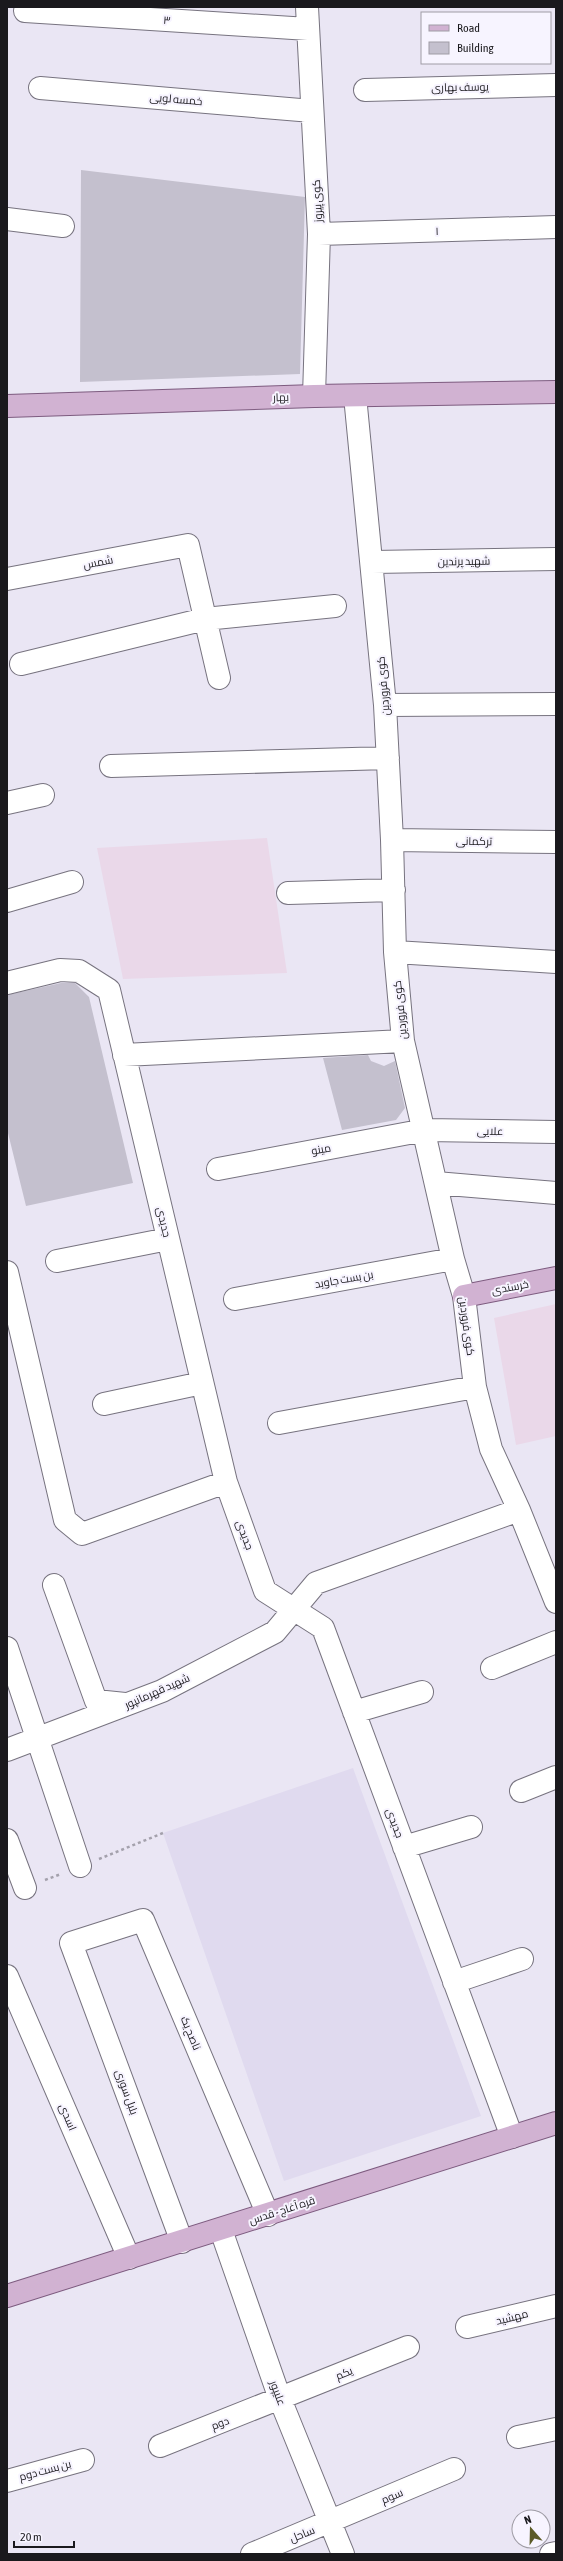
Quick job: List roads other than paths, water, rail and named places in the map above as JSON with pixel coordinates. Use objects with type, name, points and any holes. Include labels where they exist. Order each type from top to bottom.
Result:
[{"type":"main road","name":"بهار","points":[[7,406],[314,396],[556,392]]},
{"type":"main road","name":"خرسندی","points":[[464,1296],[556,1278]]},
{"type":"main road","name":"قره آغاج - قدس","points":[[7,2296],[221,2230],[556,2123]]},
{"type":"street","name":"کوی پیروز","points":[[307,7],[319,234],[314,396]]},
{"type":"street","name":"۳","points":[[25,10],[308,29]]},
{"type":"street","name":"یوسف بهاری","points":[[365,90],[556,85]]},
{"type":"street","name":"خمسه لویی","points":[[40,88],[312,111]]},
{"type":"street","points":[[7,219],[63,226]]},
{"type":"street","name":"۱","points":[[319,234],[556,227]]},
{"type":"street","name":"کوی فروردین","points":[[355,396],[373,562],[385,705],[392,840],[395,952],[403,1041],[425,1130],[452,1259],[464,1296],[475,1387],[491,1449],[519,1510],[556,1602]]},
{"type":"street","name":"شمس","points":[[7,579],[188,545],[206,619]]},
{"type":"street","name":"شهید پرندین","points":[[373,562],[556,559]]},
{"type":"street","points":[[21,664],[206,619],[335,606]]},
{"type":"street","points":[[206,619],[219,678]]},
{"type":"street","points":[[385,705],[556,704]]},
{"type":"street","points":[[111,766],[388,758]]},
{"type":"street","points":[[7,803],[43,795]]},
{"type":"street","name":"ترکمانی","points":[[392,840],[556,842]]},
{"type":"street","points":[[8,898],[72,882]]},
{"type":"street","points":[[288,893],[394,890]]},
{"type":"street","points":[[395,952],[556,962]]},
{"type":"street","name":"جدیدی","points":[[7,983],[60,970],[79,972],[109,990],[226,1482],[265,1591],[323,1628],[512,2137]]},
{"type":"street","points":[[124,1055],[403,1041]]},
{"type":"street","name":"علایی","points":[[425,1130],[556,1132]]},
{"type":"street","name":"مینو","points":[[218,1168],[425,1130]]},
{"type":"street","points":[[436,1183],[556,1193]]},
{"type":"street","points":[[56,1261],[168,1239]]},
{"type":"street","name":"بن بست جاوید","points":[[235,1299],[452,1259]]},
{"type":"street","points":[[7,1272],[65,1520],[82,1534],[226,1482]]},
{"type":"street","points":[[104,1404],[202,1383]]},
{"type":"street","points":[[279,1423],[475,1387]]},
{"type":"street","name":"شهید قهرمانپور","points":[[7,1750],[162,1691],[276,1632],[316,1583],[519,1510]]},
{"type":"street","points":[[54,1585],[96,1701],[128,1704]]},
{"type":"street","points":[[492,1668],[556,1642]]},
{"type":"street","points":[[7,1648],[80,1866]]},
{"type":"street","points":[[354,1712],[422,1692]]},
{"type":"street","points":[[521,1791],[556,1777]]},
{"type":"street","points":[[404,1847],[471,1827]]},
{"type":"street","points":[[7,1840],[24,1888]]},
{"type":"street","name":"ناصح یک","points":[[71,1943],[143,1920],[268,2215]]},
{"type":"street","name":"بلبل سوری","points":[[71,1943],[182,2242]]},
{"type":"street","points":[[454,1982],[522,1959]]},
{"type":"street","name":"اسدی","points":[[7,1976],[129,2258]]},
{"type":"street","name":"علیپور","points":[[221,2230],[280,2400],[343,2554]]},
{"type":"street","name":"مهشید","points":[[467,2327],[556,2306]]},
{"type":"street","name":"یکم","points":[[280,2400],[408,2347]]},
{"type":"street","name":"دوم","points":[[160,2446],[280,2400]]},
{"type":"street","points":[[518,2437],[556,2429]]},
{"type":"street","name":"بن بست دوم","points":[[7,2481],[83,2460]]},
{"type":"street","name":"سوم","points":[[330,2522],[454,2469]]},
{"type":"street","name":"ساحل","points":[[252,2554],[330,2522]]},
{"type":"street","points":[[551,2554],[556,2553]]}]
